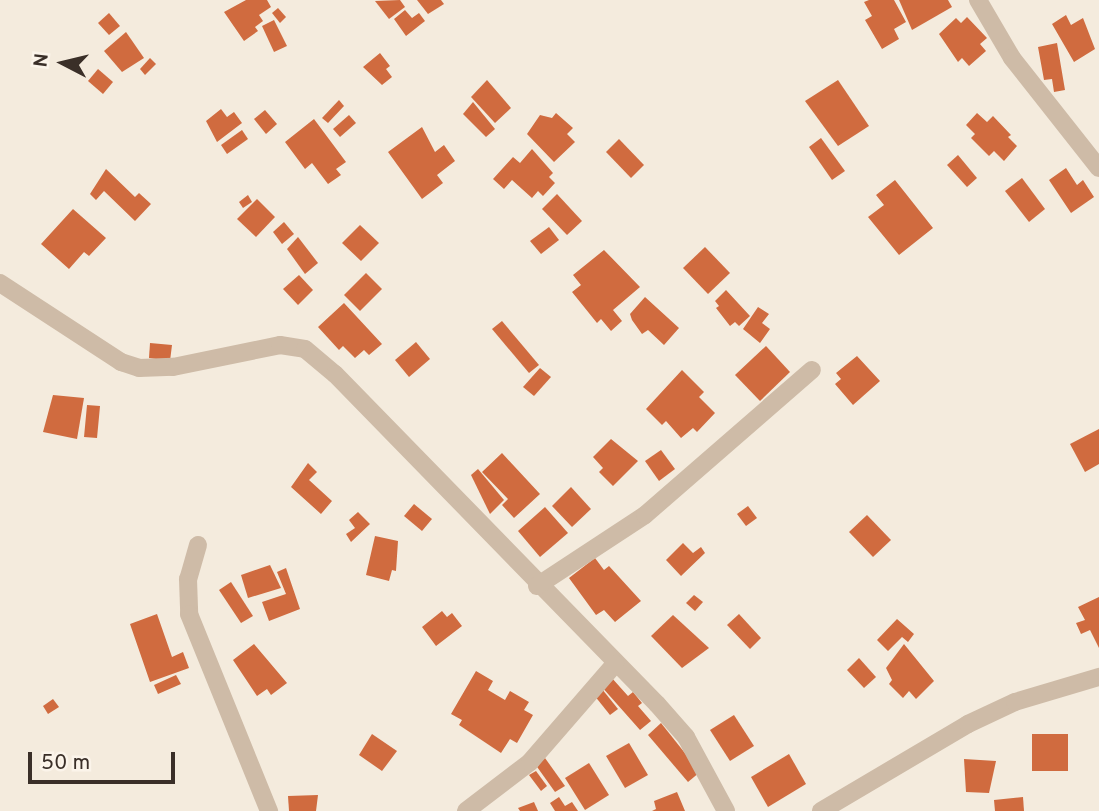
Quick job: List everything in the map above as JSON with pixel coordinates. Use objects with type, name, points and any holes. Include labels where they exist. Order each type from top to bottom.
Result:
[{"type":"street","points":[[978,0],[1012,58],[1099,168]]},
{"type":"street","points":[[0,283],[121,362],[139,368],[173,367],[280,345],[305,349],[335,374],[537,586],[686,737],[726,811]]},
{"type":"street","points":[[537,586],[645,515],[812,370]]},
{"type":"street","points":[[198,545],[188,579],[189,614],[269,811]]},
{"type":"street","points":[[466,811],[530,762],[615,664]]},
{"type":"street","points":[[821,811],[968,724],[1015,702],[1099,677]]},
{"type":"building","points":[[246,0],[267,0],[271,7],[259,15],[263,21],[255,27],[258,31],[244,41],[224,12]]},
{"type":"building","points":[[400,0],[405,7],[389,19],[375,1]]},
{"type":"building","points":[[417,0],[441,0],[444,4],[428,14]]},
{"type":"building","points":[[894,0],[906,22],[894,29],[899,39],[882,49],[865,20],[872,16],[864,2]]},
{"type":"building","points":[[899,0],[948,0],[952,7],[912,30]]},
{"type":"building","points":[[278,8],[286,17],[280,23],[272,13]]},
{"type":"building","points":[[405,10],[412,18],[419,13],[425,21],[406,36],[394,19]]},
{"type":"building","points":[[109,13],[120,26],[109,35],[98,23]]},
{"type":"building","points":[[1066,15],[1071,25],[1083,18],[1095,49],[1074,62],[1052,24]]},
{"type":"building","points":[[967,17],[987,38],[980,44],[986,51],[969,66],[962,58],[958,62],[939,34],[956,18],[961,23]]},
{"type":"building","points":[[274,20],[287,46],[274,52],[262,26]]},
{"type":"building","points":[[126,32],[144,58],[122,72],[104,51]]},
{"type":"building","points":[[1057,43],[1065,90],[1054,92],[1052,79],[1044,80],[1038,47]]},
{"type":"building","points":[[380,53],[390,66],[386,69],[392,77],[382,85],[363,67]]},
{"type":"building","points":[[150,58],[156,64],[145,75],[140,69]]},
{"type":"building","points":[[98,69],[113,82],[103,94],[88,81]]},
{"type":"building","points":[[487,80],[511,108],[495,123],[471,97]]},
{"type":"building","points":[[838,80],[869,126],[838,146],[805,101]]},
{"type":"building","points":[[339,100],[344,106],[328,123],[322,118]]},
{"type":"building","points":[[473,102],[495,129],[486,137],[463,114]]},
{"type":"building","points":[[221,109],[227,117],[234,112],[242,123],[217,142],[206,121]]},
{"type":"building","points":[[265,110],[277,124],[266,134],[254,119]]},
{"type":"building","points":[[556,113],[573,128],[567,134],[575,142],[554,162],[527,134],[540,115],[552,118]]},
{"type":"building","points":[[977,113],[987,122],[993,116],[1011,135],[1008,137],[1017,146],[1004,161],[994,151],[989,156],[971,138],[975,134],[966,125]]},
{"type":"building","points":[[349,115],[356,123],[340,137],[333,129]]},
{"type":"building","points":[[314,119],[346,162],[336,169],[341,175],[328,184],[312,163],[305,169],[285,142]]},
{"type":"building","points":[[422,127],[435,152],[444,145],[455,161],[437,175],[443,183],[422,199],[388,152]]},
{"type":"building","points":[[242,130],[248,139],[227,154],[221,145]]},
{"type":"building","points":[[821,138],[845,171],[832,180],[809,147]]},
{"type":"building","points":[[619,139],[644,165],[631,178],[606,152]]},
{"type":"building","points":[[532,149],[553,173],[549,177],[555,183],[543,196],[538,191],[532,198],[512,180],[504,189],[493,179],[513,157],[520,163]]},
{"type":"building","points":[[958,155],[977,178],[967,187],[947,165]]},
{"type":"building","points":[[1066,168],[1077,185],[1083,180],[1094,197],[1071,213],[1049,180]]},
{"type":"building","points":[[106,169],[135,197],[139,193],[151,204],[135,221],[104,191],[96,200],[90,194]]},
{"type":"building","points":[[1022,178],[1045,209],[1029,222],[1005,191]]},
{"type":"building","points":[[895,180],[933,228],[899,255],[868,217],[884,205],[876,195]]},
{"type":"building","points":[[557,194],[582,221],[567,235],[542,209]]},
{"type":"building","points":[[248,195],[252,202],[243,208],[239,202]]},
{"type":"building","points":[[257,199],[275,217],[256,237],[237,219]]},
{"type":"building","points":[[73,209],[106,238],[89,256],[84,252],[69,269],[41,244]]},
{"type":"building","points":[[284,222],[294,234],[282,244],[273,232]]},
{"type":"building","points":[[360,225],[379,243],[361,261],[342,243]]},
{"type":"building","points":[[549,227],[559,240],[541,254],[530,241]]},
{"type":"building","points":[[298,237],[318,263],[305,274],[287,249]]},
{"type":"building","points":[[705,247],[730,273],[708,294],[683,268]]},
{"type":"building","points":[[604,250],[640,287],[613,310],[622,321],[611,331],[601,319],[597,323],[572,292],[581,285],[573,275]]},
{"type":"building","points":[[366,273],[382,289],[360,311],[344,295]]},
{"type":"building","points":[[299,275],[313,290],[298,305],[283,289]]},
{"type":"building","points":[[726,290],[750,316],[739,326],[735,322],[730,326],[716,308],[719,306],[715,301]]},
{"type":"building","points":[[645,297],[679,328],[664,345],[648,330],[642,334],[632,320],[630,314]]},
{"type":"building","points":[[344,303],[382,344],[369,355],[364,350],[355,358],[343,346],[339,350],[318,327]]},
{"type":"building","points":[[758,307],[769,314],[762,323],[770,329],[760,343],[743,329]]},
{"type":"building","points":[[502,321],[539,365],[529,373],[492,329]]},
{"type":"building","points":[[416,342],[430,359],[409,377],[395,360]]},
{"type":"building","points":[[150,343],[172,345],[170,361],[149,358]]},
{"type":"building","points":[[766,346],[790,372],[760,401],[735,375]]},
{"type":"building","points":[[857,356],[880,381],[853,405],[835,384],[841,379],[836,373]]},
{"type":"building","points":[[540,368],[551,377],[534,396],[523,387]]},
{"type":"building","points":[[682,370],[704,392],[699,397],[715,413],[697,432],[693,428],[681,438],[666,421],[662,425],[646,409]]},
{"type":"building","points":[[53,395],[84,398],[77,439],[43,432]]},
{"type":"building","points":[[87,405],[100,406],[97,438],[84,437]]},
{"type":"building","points":[[1099,429],[1099,464],[1085,472],[1070,444]]},
{"type":"building","points":[[611,439],[638,461],[613,486],[599,472],[603,468],[593,457]]},
{"type":"building","points":[[661,450],[675,469],[659,481],[645,461]]},
{"type":"building","points":[[502,453],[540,494],[514,518],[502,505],[508,499],[482,472]]},
{"type":"building","points":[[308,463],[317,472],[309,480],[332,501],[321,514],[291,487]]},
{"type":"building","points":[[478,469],[504,500],[490,514],[471,475]]},
{"type":"building","points":[[571,487],[591,509],[572,527],[552,506]]},
{"type":"building","points":[[414,504],[432,519],[422,531],[404,516]]},
{"type":"building","points":[[748,506],[757,518],[746,526],[737,514]]},
{"type":"building","points":[[545,507],[568,533],[540,557],[518,531]]},
{"type":"building","points":[[358,512],[370,524],[351,542],[346,534],[355,528],[349,520]]},
{"type":"building","points":[[867,515],[891,540],[873,557],[849,532]]},
{"type":"building","points":[[375,536],[398,541],[396,571],[392,570],[389,581],[366,575]]},
{"type":"building","points":[[683,543],[693,553],[701,547],[705,553],[681,576],[666,560]]},
{"type":"building","points":[[595,558],[604,570],[609,566],[641,601],[615,622],[604,610],[596,615],[569,578]]},
{"type":"building","points":[[270,565],[281,588],[248,598],[241,575]]},
{"type":"building","points":[[286,568],[300,609],[269,621],[262,602],[286,594],[277,572]]},
{"type":"building","points":[[231,582],[253,616],[241,623],[219,590]]},
{"type":"building","points":[[694,595],[703,602],[695,611],[686,603]]},
{"type":"building","points":[[1099,597],[1099,648],[1090,630],[1081,634],[1076,623],[1085,620],[1078,607]]},
{"type":"building","points":[[442,611],[447,617],[452,613],[462,626],[436,646],[422,627]]},
{"type":"building","points":[[157,614],[172,657],[183,652],[189,668],[150,682],[130,624]]},
{"type":"building","points":[[739,614],[761,638],[750,649],[727,625]]},
{"type":"building","points":[[673,615],[709,648],[682,668],[651,636]]},
{"type":"building","points":[[897,619],[914,634],[908,642],[902,637],[888,651],[877,640]]},
{"type":"building","points":[[254,644],[287,683],[271,695],[267,689],[257,696],[233,660]]},
{"type":"building","points":[[904,644],[934,681],[916,699],[909,691],[903,698],[889,684],[892,680],[886,668]]},
{"type":"building","points":[[859,658],[876,677],[864,688],[847,670]]},
{"type":"building","points":[[476,671],[493,681],[488,690],[505,700],[510,691],[529,702],[524,710],[533,715],[517,743],[510,739],[501,753],[459,725],[462,720],[451,714]]},
{"type":"building","points":[[176,675],[181,684],[158,694],[154,685]]},
{"type":"building","points":[[611,677],[628,696],[633,692],[642,703],[638,706],[651,721],[640,730],[601,686]]},
{"type":"building","points":[[602,689],[618,709],[610,715],[594,695]]},
{"type":"building","points":[[53,699],[59,707],[48,714],[43,706]]},
{"type":"building","points":[[734,715],[754,746],[730,761],[710,730]]},
{"type":"building","points":[[661,723],[700,772],[688,782],[648,735]]},
{"type":"building","points":[[372,734],[397,751],[382,771],[359,755]]},
{"type":"building","points":[[1032,734],[1068,734],[1068,771],[1032,771]]},
{"type":"building","points":[[629,743],[648,775],[625,788],[606,756]]},
{"type":"building","points":[[789,754],[806,784],[768,807],[751,777]]},
{"type":"building","points":[[545,758],[565,786],[555,792],[535,764]]},
{"type":"building","points":[[964,759],[996,761],[989,793],[966,792]]},
{"type":"building","points":[[589,763],[609,795],[585,810],[565,778]]},
{"type":"building","points":[[536,771],[547,786],[541,791],[529,775]]},
{"type":"building","points":[[677,792],[685,811],[652,811],[656,809],[654,801]]},
{"type":"building","points":[[318,795],[316,811],[289,811],[288,796]]},
{"type":"building","points":[[559,797],[565,806],[572,802],[578,811],[555,811],[550,803]]},
{"type":"building","points":[[1023,797],[1024,811],[995,811],[994,800]]},
{"type":"building","points":[[534,802],[538,811],[520,811],[518,808]]}]
